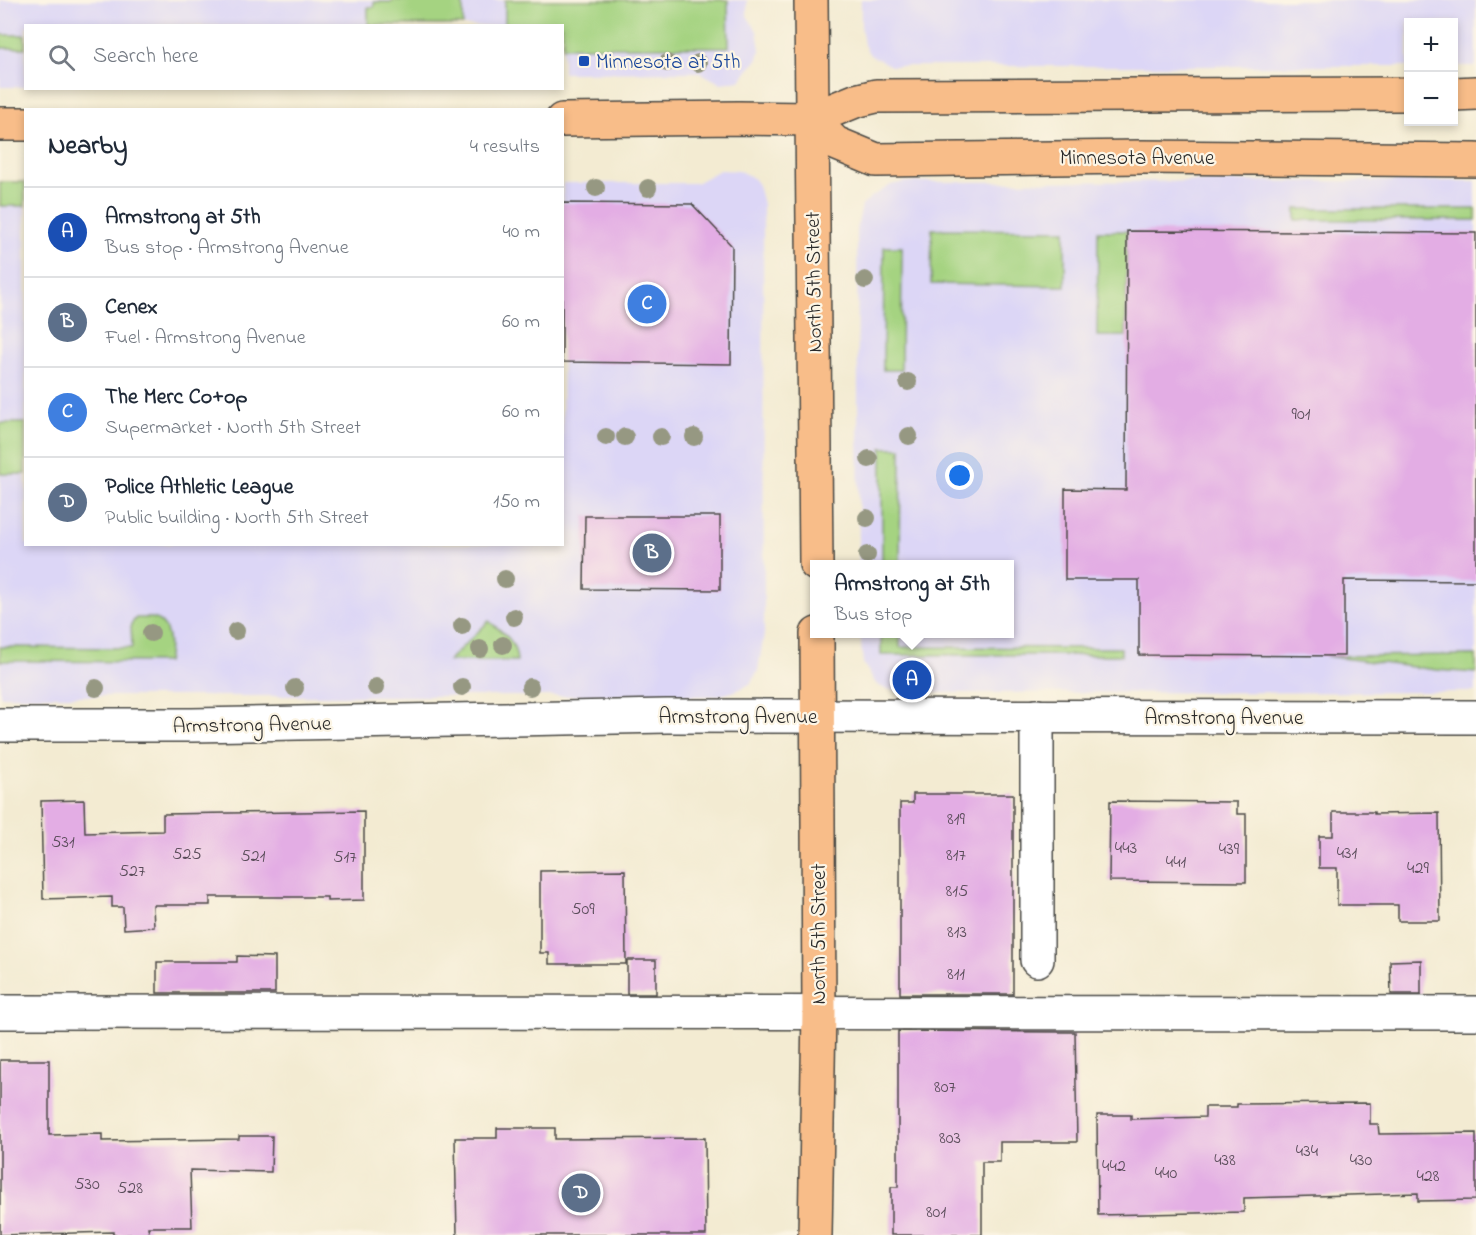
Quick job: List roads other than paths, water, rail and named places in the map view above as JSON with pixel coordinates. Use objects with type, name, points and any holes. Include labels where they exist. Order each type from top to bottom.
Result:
[{"type":"main road","name":"North 5th Street","points":[[811,0],[816,560]]},
{"type":"main road","points":[[1458,94],[1476,93]]},
{"type":"main road","points":[[564,120],[811,119],[855,101],[876,96],[1404,94]]},
{"type":"main road","name":"Minnesota Avenue","points":[[811,119],[835,143],[876,160],[1133,157],[1476,160]]},
{"type":"main road","points":[[0,124],[24,123]]},
{"type":"main road","name":"North 5th Street","points":[[814,1235],[819,1012],[817,638]]},
{"type":"street","points":[[1037,716],[1037,960]]},
{"type":"street","name":"Armstrong Avenue","points":[[0,725],[192,725],[572,717],[1476,717]]},
{"type":"street","points":[[0,1012],[1476,1013]]},
{"type":"place","name":"Minnesota at 5th","points":[[584,61]]},
{"type":"place","name":"The Merc Co+op","points":[[647,304]]},
{"type":"place","name":"Cenex","points":[[652,553]]},
{"type":"place","name":"Armstrong at 5th","points":[[912,680]]},
{"type":"place","name":"Police Athletic League","points":[[581,1193]]}]
